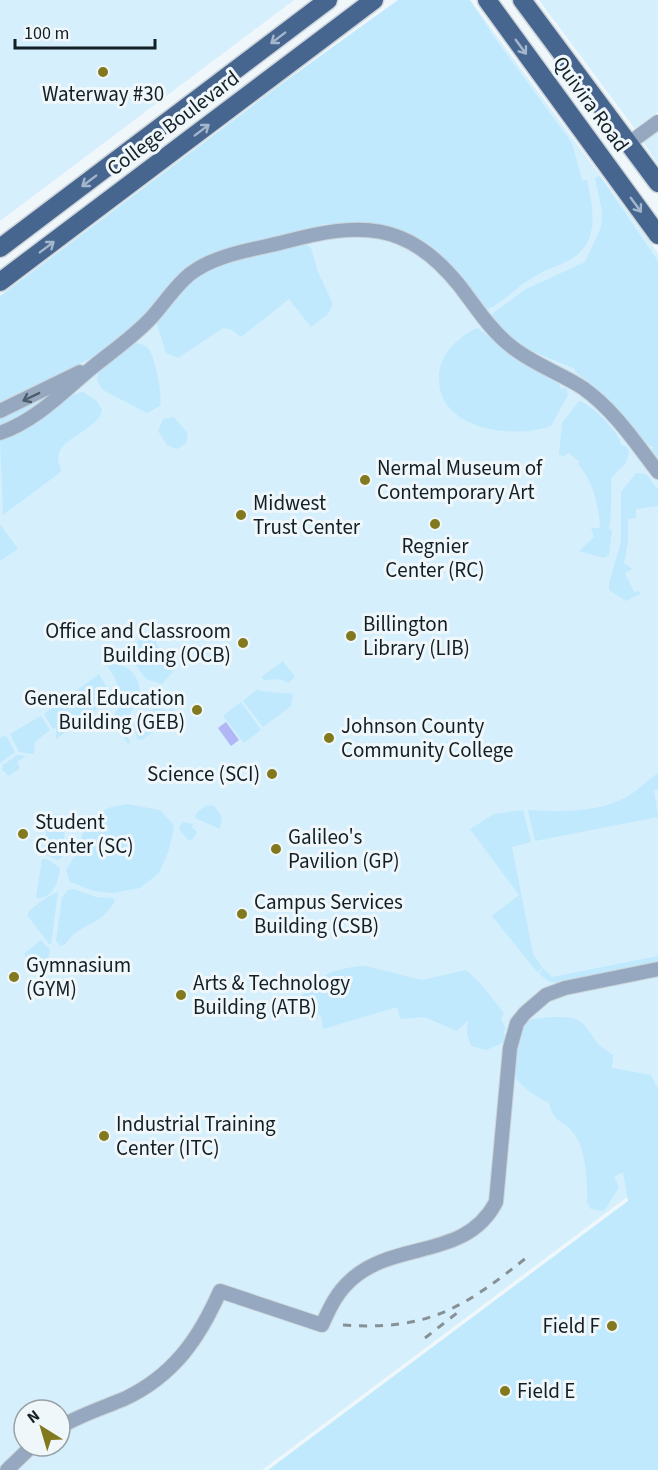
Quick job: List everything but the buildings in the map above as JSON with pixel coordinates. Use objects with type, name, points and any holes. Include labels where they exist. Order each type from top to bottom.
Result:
[{"type":"main road","name":"College Boulevard","points":[[0,248],[328,0]]},
{"type":"main road","name":"College Boulevard","points":[[0,282],[374,0]]},
{"type":"main road","name":"Quivira Road","points":[[487,0],[658,235]]},
{"type":"main road","name":"Quivira Road","points":[[522,0],[658,183]]},
{"type":"street","points":[[628,144],[658,122]]},
{"type":"street","points":[[0,433],[27,421],[68,390],[131,338],[189,275],[212,261],[338,229],[374,230],[409,243],[437,261],[500,337],[514,350],[550,368],[600,402],[614,415],[658,472]]},
{"type":"street","points":[[0,411],[98,363]]},
{"type":"street","points":[[72,1421],[140,1390],[165,1373],[194,1342],[220,1291],[322,1325],[333,1300],[363,1271],[388,1259],[473,1232],[490,1214],[496,1202],[510,1048],[517,1023],[525,1012],[546,995],[565,988],[658,969]]},
{"type":"street","points":[[7,1470],[20,1458]]},
{"type":"shaded area","points":[[0,0],[294,0],[0,221]]},
{"type":"shaded area","points":[[398,0],[470,0],[494,37],[572,143],[582,180],[587,180],[592,213],[591,234],[580,253],[537,275],[486,310],[454,273],[368,224],[325,224],[213,252],[181,273],[137,322],[101,353],[0,405],[0,296],[284,82]]},
{"type":"shaded area","name":"Johnson County Community College","points":[[470,0],[658,253],[658,1174],[262,1470],[0,1470],[0,301]]},
{"type":"shaded area","points":[[539,0],[658,0],[658,112],[635,129]]},
{"type":"shaded area","points":[[658,131],[658,164],[643,142]]},
{"type":"shaded area","points":[[600,176],[658,261],[658,459],[652,450],[653,447],[648,445],[605,397],[575,372],[575,369],[515,344],[491,319],[492,314],[526,289],[585,262],[601,227],[602,211],[595,178]]},
{"type":"shaded area","points":[[304,242],[311,248],[318,272],[333,304],[328,314],[311,327],[289,299],[241,337],[232,330],[223,328],[178,358],[166,353],[156,321],[188,282],[216,266]]},
{"type":"shaded area","points":[[478,328],[514,357],[559,384],[561,389],[566,388],[568,395],[551,426],[536,430],[500,431],[465,420],[452,411],[443,397],[439,380],[441,365],[445,355],[455,343]]},
{"type":"shaded area","points":[[138,343],[150,351],[159,385],[160,406],[147,413],[103,390],[97,381],[98,371],[131,344]]},
{"type":"shaded area","points":[[55,392],[18,419],[0,427],[0,418]]},
{"type":"shaded area","points":[[83,392],[97,401],[102,410],[98,418],[73,437],[60,451],[58,460],[62,471],[3,515],[0,440],[65,399]]},
{"type":"shaded area","points":[[579,401],[590,407],[604,420],[616,434],[621,445],[626,446],[629,452],[626,463],[611,478],[609,528],[612,531],[609,555],[604,558],[579,551],[594,537],[591,528],[600,528],[597,503],[588,478],[578,464],[579,461],[568,453],[563,457],[559,454],[562,423]]},
{"type":"shaded area","points":[[174,417],[188,434],[186,443],[177,449],[167,445],[158,431],[163,419]]},
{"type":"shaded area","points":[[636,473],[646,474],[658,490],[658,506],[636,509],[636,518],[628,519],[628,542],[624,563],[632,569],[625,573],[634,592],[639,591],[641,594],[626,601],[609,590],[609,583],[621,542],[621,492]]},
{"type":"shaded area","points":[[0,524],[18,549],[0,561]]},
{"type":"shaded area","points":[[154,635],[157,645],[165,654],[161,657],[162,662],[170,660],[176,668],[162,684],[146,679],[125,651],[145,636]]},
{"type":"shaded area","points":[[283,661],[295,677],[288,683],[280,679],[264,680],[261,677]]},
{"type":"shaded area","points":[[113,664],[126,667],[131,671],[140,688],[138,702],[128,720],[126,731],[130,742],[128,744],[114,722],[108,725],[107,723],[113,717],[119,703],[116,680],[107,666]]},
{"type":"shaded area","points":[[99,674],[107,688],[106,703],[56,739],[56,728],[53,729],[44,714]]},
{"type":"shaded area","points":[[258,689],[293,694],[291,706],[263,727],[243,701]]},
{"type":"shaded area","points":[[241,702],[261,730],[244,743],[223,716]]},
{"type":"shaded area","points":[[172,708],[176,714],[176,720],[171,725],[168,721],[142,740],[137,739],[134,725],[140,716],[148,710],[168,711]]},
{"type":"shaded area","points":[[41,716],[50,730],[35,742],[34,754],[19,752],[10,734]]},
{"type":"shaded area","points":[[6,735],[15,752],[0,763],[0,738]]},
{"type":"shaded area","points":[[17,755],[26,756],[17,762],[20,768],[9,776],[2,770],[3,765]]},
{"type":"shaded area","points":[[658,773],[658,789],[654,790],[658,817],[535,841],[528,810],[571,811],[599,807],[625,798]]},
{"type":"shaded area","points":[[127,804],[160,810],[173,824],[174,830],[168,852],[159,873],[140,888],[113,893],[94,891],[70,882],[66,870],[77,852],[85,827],[92,818],[108,808]]},
{"type":"shaded area","points":[[207,805],[214,806],[222,817],[220,829],[195,818],[197,812]]},
{"type":"shaded area","points":[[523,810],[531,842],[512,847],[533,954],[542,967],[538,973],[492,916],[519,895],[470,829],[494,814]]},
{"type":"shaded area","points":[[49,814],[62,815],[66,820],[62,857],[58,860],[43,854]]},
{"type":"shaded area","points":[[182,822],[193,824],[192,827],[197,832],[189,841],[179,829]]},
{"type":"shaded area","points":[[42,859],[47,859],[60,868],[54,889],[42,898],[36,898]]},
{"type":"shaded area","points":[[74,889],[96,897],[113,898],[115,901],[101,918],[74,934],[60,946],[56,941],[62,898],[68,890]]},
{"type":"shaded area","points":[[58,892],[51,944],[49,944],[27,915],[36,905]]},
{"type":"shaded area","points":[[41,940],[50,950],[44,984],[25,957],[25,953]]},
{"type":"shaded area","points":[[658,956],[658,964],[561,983],[550,982],[539,974],[543,968],[552,977]]},
{"type":"shaded area","points":[[366,966],[422,980],[466,970],[480,983],[504,1013],[501,1019],[506,1029],[503,1032],[507,1037],[505,1042],[486,1050],[471,1046],[467,1034],[468,1020],[457,1031],[424,1017],[400,1019],[397,1007],[323,1029],[321,1016],[305,1010],[298,1001],[319,979],[345,968]]},
{"type":"shaded area","points":[[553,1017],[578,1020],[599,1044],[613,1055],[612,1068],[651,1075],[658,1089],[658,1470],[268,1470],[628,1201],[623,1172],[614,1177],[619,1187],[604,1211],[591,1209],[587,1202],[587,1176],[579,1142],[567,1126],[557,1119],[549,1103],[534,1095],[517,1079],[514,1062],[524,1024],[532,1019]]},
{"type":"water","points":[[226,722],[239,740],[231,746],[218,728]]},
{"type":"railway","points":[[343,1325],[400,1324],[445,1312],[486,1288],[531,1254]]},
{"type":"railway","points":[[425,1338],[457,1313]]},
{"type":"place","name":"Waterway #30","points":[[103,72]]},
{"type":"place","name":"Nermal Museum of Contemporary Art","points":[[365,480]]},
{"type":"place","name":"Midwest Trust Center","points":[[241,515]]},
{"type":"place","name":"Regnier Center (RC)","points":[[435,524]]},
{"type":"place","name":"Billington Library (LIB)","points":[[351,636]]},
{"type":"place","name":"Office and Classroom Building (OCB)","points":[[243,643]]},
{"type":"place","name":"General Education Building (GEB)","points":[[197,710]]},
{"type":"place","name":"Johnson County Community College","points":[[329,738]]},
{"type":"place","name":"Science (SCI)","points":[[272,774]]},
{"type":"place","name":"Student Center (SC)","points":[[23,834]]},
{"type":"place","name":"Galileo's Pavilion (GP)","points":[[276,849]]},
{"type":"place","name":"Campus Services Building (CSB)","points":[[242,914]]},
{"type":"place","name":"Gymnasium (GYM)","points":[[14,977]]},
{"type":"place","name":"Arts & Technology Building (ATB)","points":[[181,995]]},
{"type":"place","name":"Industrial Training Center (ITC)","points":[[104,1136]]},
{"type":"place","name":"Field F","points":[[612,1326]]},
{"type":"place","name":"Field E","points":[[505,1391]]}]
